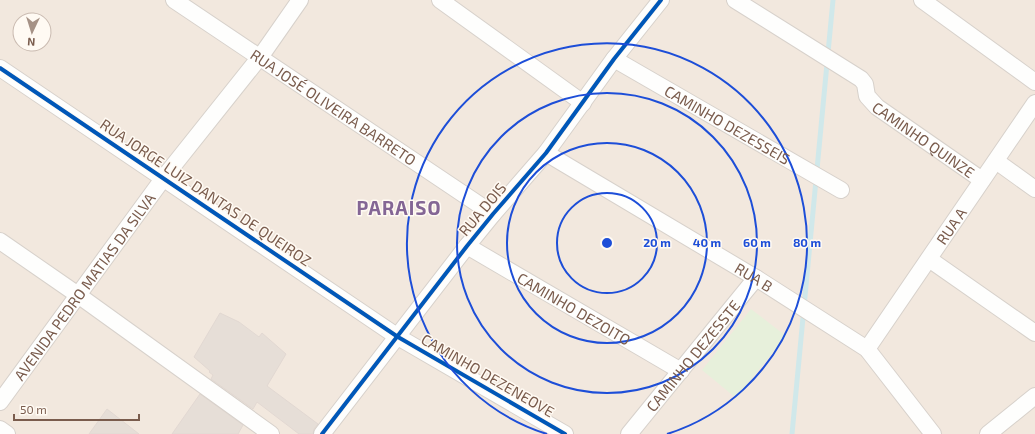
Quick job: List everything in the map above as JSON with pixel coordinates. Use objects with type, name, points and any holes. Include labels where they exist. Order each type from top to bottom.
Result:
[{"type":"street","name":"RUA JOSÉ OLIVEIRA BARRETO","points":[[174,0],[493,214]]},
{"type":"street","name":"AVENIDA PEDRO MATIAS DA SILVA","points":[[0,402],[163,178],[260,57],[300,0]]},
{"type":"street","points":[[440,0],[583,103]]},
{"type":"street","name":"RUA DOIS","points":[[329,432],[467,246],[546,153],[614,59],[662,0]]},
{"type":"street","name":"CAMINHO QUINZE","points":[[735,0],[861,79],[866,84],[867,96],[877,107],[982,180]]},
{"type":"street","points":[[922,0],[1035,82]]},
{"type":"street","name":"CAMINHO DEZESSEIS","points":[[614,59],[841,190]]},
{"type":"street","name":"RUA JORGE LUIZ DANTAS DE QUEIROZ","points":[[0,68],[398,337]]},
{"type":"street","name":"RUA A","points":[[867,349],[1035,103]]},
{"type":"street","name":"RUA B","points":[[546,153],[756,278],[867,349],[933,434]]},
{"type":"street","points":[[996,161],[1035,189]]},
{"type":"street","points":[[0,241],[78,295],[271,434]]},
{"type":"street","name":"CAMINHO DEZOITO","points":[[467,246],[680,371]]},
{"type":"street","points":[[929,259],[1035,333]]},
{"type":"street","name":"CAMINHO DEZESSTE","points":[[629,434],[756,278]]},
{"type":"street","name":"CAMINHO DEZENEOVE","points":[[398,337],[565,434]]},
{"type":"street","points":[[988,434],[1035,396]]},
{"type":"street","points":[[0,429],[7,434]]},
{"type":"shaded area","points":[[0,0],[1035,0],[1035,434],[0,434]]},
{"type":"green space","points":[[751,309],[786,336],[736,398],[702,370]]},
{"type":"building","points":[[220,313],[239,322],[259,337],[262,333],[286,354],[267,386],[318,424],[314,429],[313,434],[299,434],[257,402],[253,409],[211,379],[213,375],[209,372],[210,371],[194,357]]},
{"type":"building","points":[[200,394],[243,425],[238,434],[172,434]]},
{"type":"building","points":[[107,409],[139,434],[89,434]]},
{"type":"waterway","points":[[792,434],[833,0]]},
{"type":"cycle path","points":[[322,434],[467,246],[546,153],[614,59],[661,0]]},
{"type":"cycle path","points":[[0,68],[398,337],[565,434]]},
{"type":"district","name":"PARAISO","points":[[399,207]]}]
